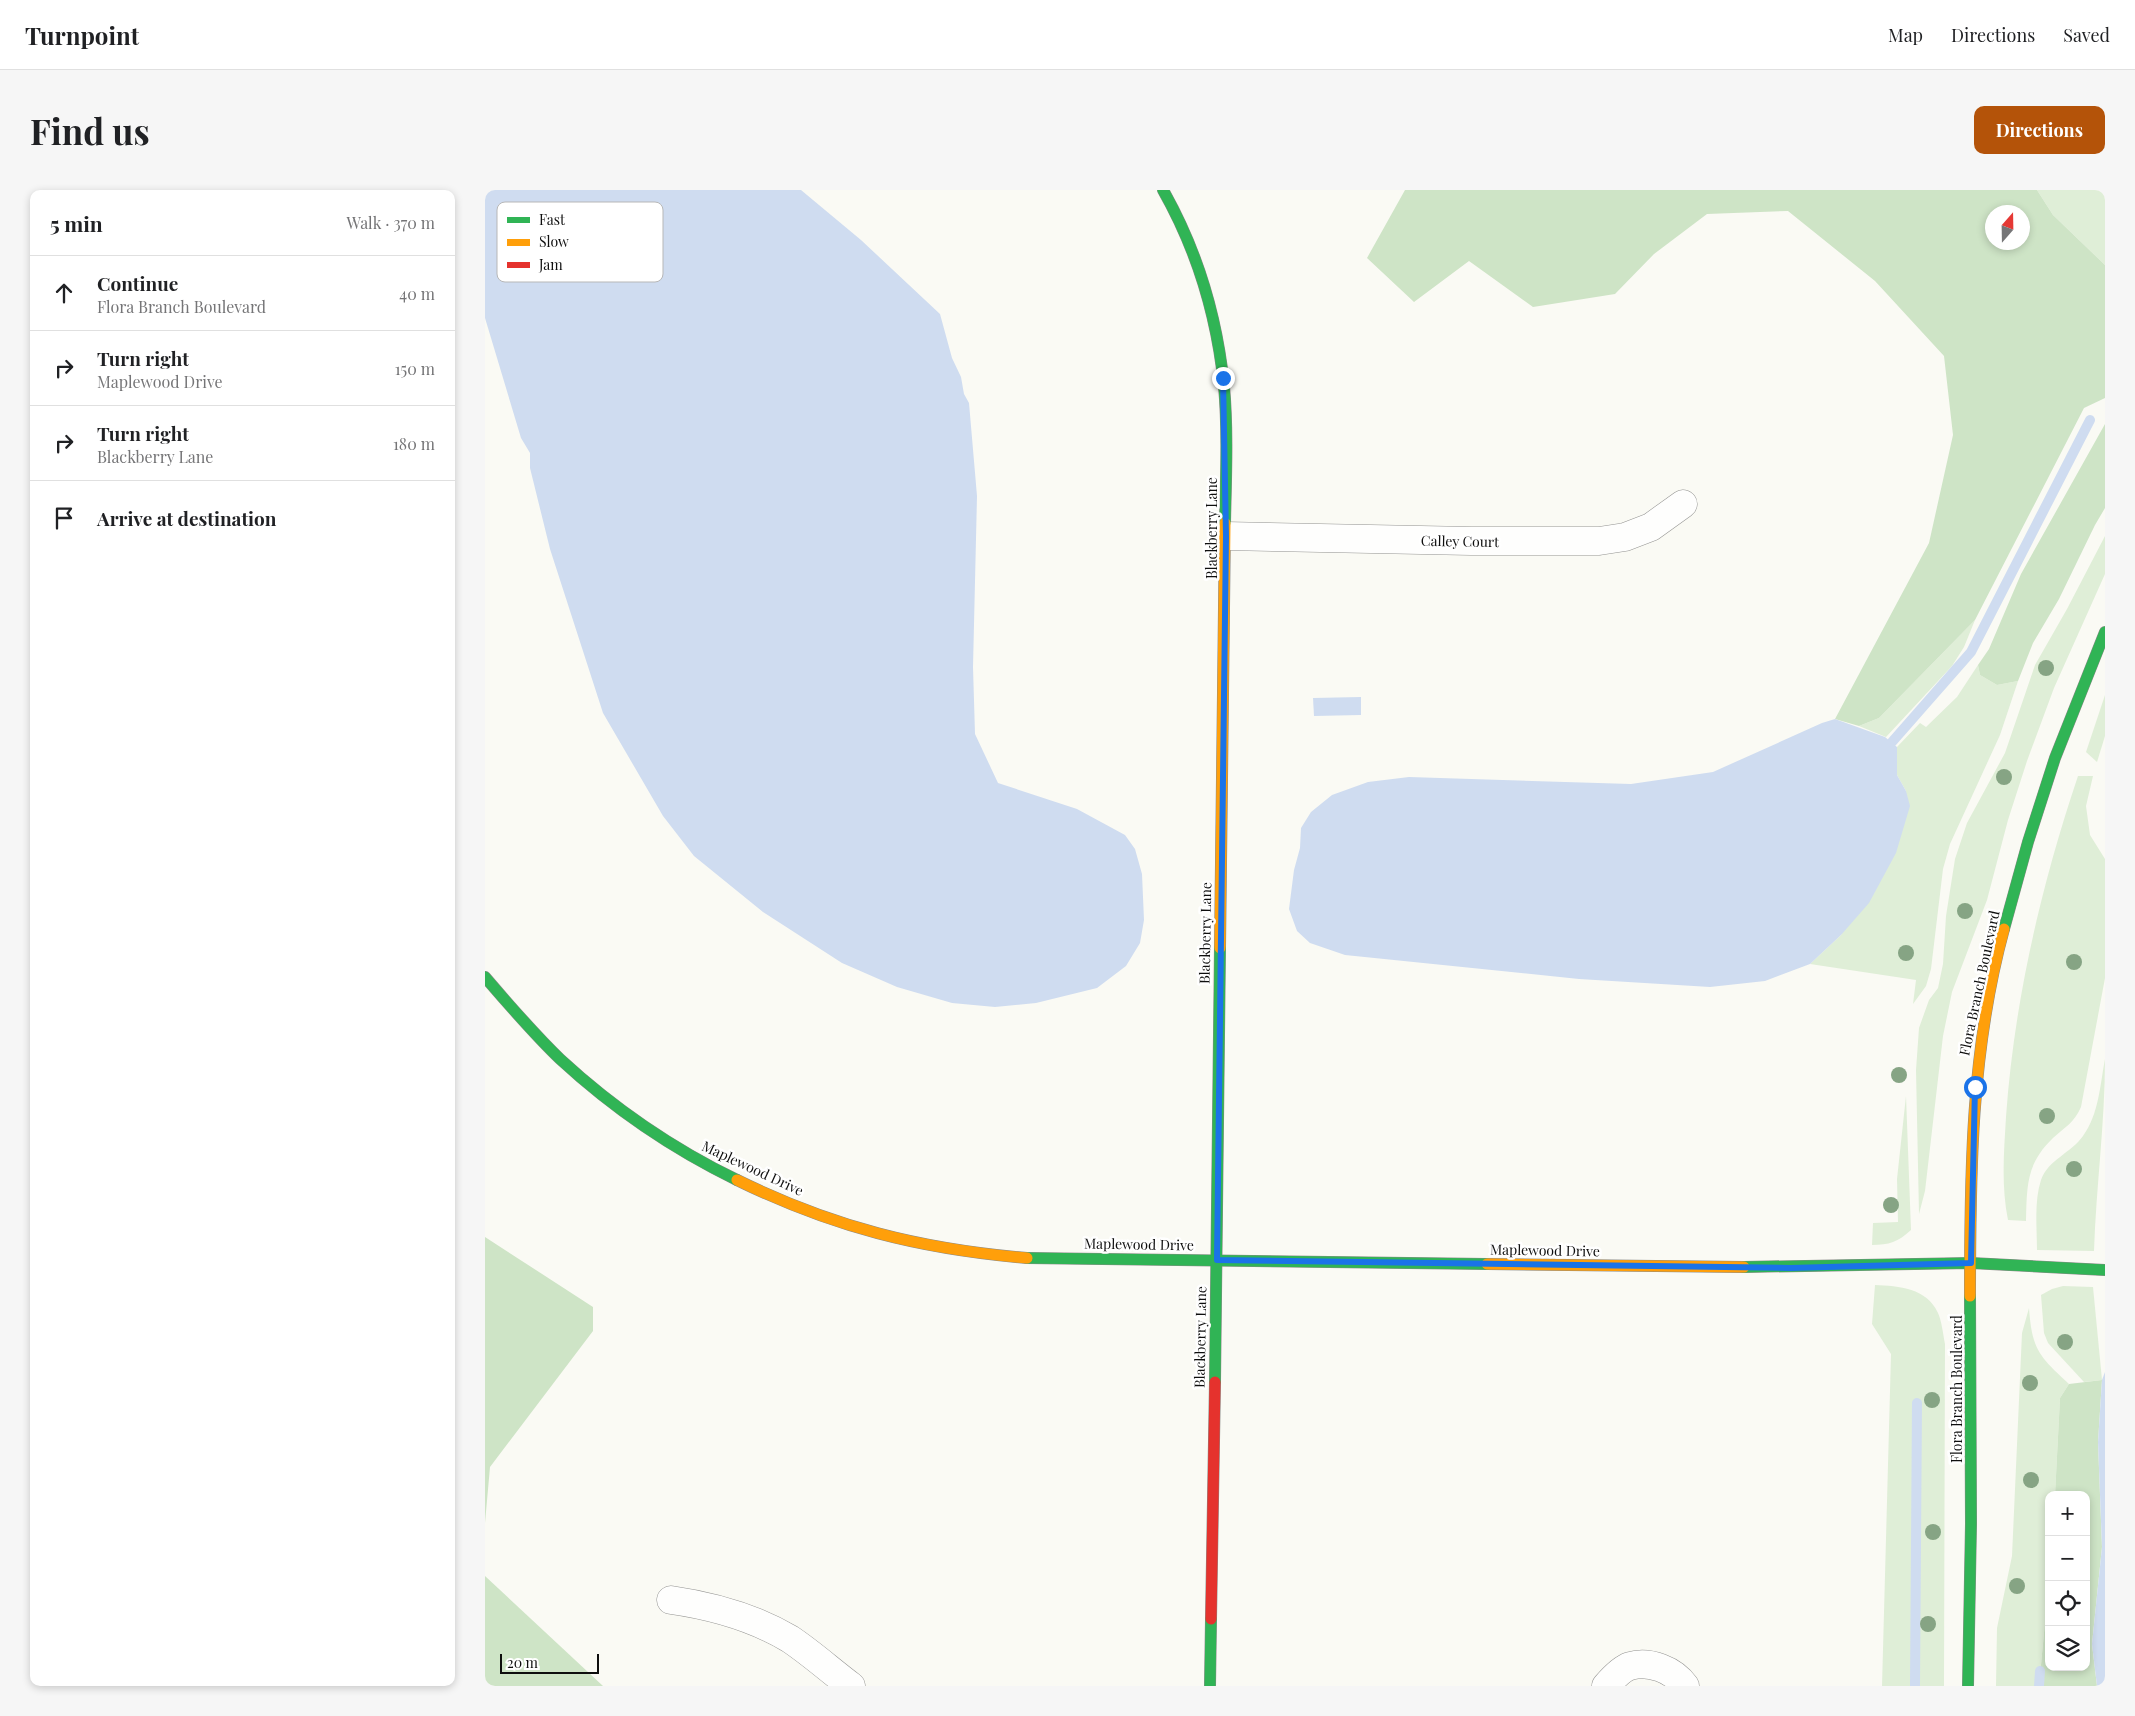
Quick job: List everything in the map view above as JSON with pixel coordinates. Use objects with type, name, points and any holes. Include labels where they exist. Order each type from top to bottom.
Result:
[{"type":"street","name":"Blackberry Lane","points":[[1163,190],[1190,246],[1211,311],[1223,378],[1226,536],[1210,1686]]},
{"type":"street","name":"Calley Court","points":[[1226,536],[1471,542],[1599,541],[1625,537],[1651,527],[1683,504]]},
{"type":"street","name":"Flora Branch Boulevard","points":[[1968,1686],[1971,1524],[1971,1263],[1975,1087],[1984,1025],[2003,933],[2028,842],[2055,758],[2105,632]]},
{"type":"street","name":"Maplewood Drive","points":[[485,977],[528,1027],[570,1068],[638,1122],[684,1152],[758,1190],[835,1222],[902,1241],[963,1252],[1026,1258],[1782,1268],[1971,1263],[2105,1270]]},
{"type":"street","points":[[671,1600],[709,1606],[752,1621],[790,1640],[851,1686]]},
{"type":"street","points":[[1606,1686],[1628,1666],[1646,1663],[1680,1679],[1685,1686]]},
{"type":"green space","points":[[1405,190],[2037,190],[2053,215],[2105,265],[2105,398],[2084,408],[1975,620],[1879,718],[1859,726],[1835,719],[1929,543],[1953,435],[1944,356],[1875,281],[1788,211],[1707,214],[1654,254],[1615,294],[1533,307],[1469,261],[1414,302],[1367,258]]},
{"type":"green space","points":[[2037,190],[2105,190],[2105,265],[2053,215]]},
{"type":"green space","points":[[2105,424],[2105,508],[2059,599],[2033,643],[2018,681],[1997,685],[1980,675],[1978,665],[1989,649],[2021,574]]},
{"type":"green space","points":[[2105,536],[2105,574],[2054,688],[2027,761],[2008,820],[1987,900],[1952,992],[1943,1036],[1925,1191],[1919,1214],[1916,1070],[1919,1028],[1929,1000],[1938,988],[1943,964],[1946,916],[1955,859],[1967,823],[2005,753],[2035,665]]},
{"type":"green space","points":[[1975,620],[1964,647],[1952,666],[1886,737],[1859,726],[1879,718]]},
{"type":"green space","points":[[1978,665],[1980,675],[1997,685],[2018,681],[2000,735],[1950,844],[1943,869],[1931,969],[1926,986],[1913,1004],[1916,980],[1810,964],[1841,935],[1906,791],[1897,775],[1897,747],[1920,723],[1926,727],[1957,697]]},
{"type":"green space","points":[[2105,695],[2105,736],[2097,762],[2086,752]]},
{"type":"green space","points":[[2078,776],[2093,776],[2086,806],[2090,835],[2105,859],[2105,978],[2081,1107],[2072,1121],[2044,1148],[2033,1166],[2028,1186],[2026,1221],[2008,1220],[2004,1194],[2004,1156],[2015,1031],[2041,902]]},
{"type":"green space","points":[[2105,1059],[2104,1107],[2094,1251],[2037,1250],[2037,1206],[2041,1180],[2049,1167],[2078,1142],[2088,1127],[2096,1109]]},
{"type":"green space","points":[[1906,1096],[1911,1230],[1893,1242],[1872,1245],[1873,1223],[1898,1222],[1897,1179]]},
{"type":"green space","points":[[485,1237],[593,1307],[593,1331],[490,1467],[485,1523]]},
{"type":"green space","points":[[1875,1285],[1911,1290],[1927,1298],[1938,1313],[1945,1344],[1944,1686],[1882,1686],[1891,1354],[1872,1324]]},
{"type":"green space","points":[[2063,1286],[2093,1287],[2102,1380],[2084,1382],[2048,1343],[2044,1333],[2041,1295]]},
{"type":"green space","points":[[2029,1308],[2032,1334],[2039,1351],[2044,1359],[2069,1384],[2060,1398],[2055,1491],[2045,1491],[2045,1622],[2039,1686],[1996,1686],[1997,1628],[2012,1556],[2022,1333]]},
{"type":"green space","points":[[2102,1380],[2098,1442],[2102,1547],[2092,1644],[2097,1686],[2039,1686],[2045,1622],[2045,1671],[2090,1671],[2090,1491],[2055,1491],[2060,1398],[2069,1384]]},
{"type":"green space","points":[[485,1576],[603,1686],[485,1686]]},
{"type":"water","points":[[485,190],[801,190],[861,240],[940,314],[952,358],[961,377],[964,394],[969,403],[977,496],[973,667],[975,734],[998,783],[1077,809],[1125,835],[1135,849],[1142,874],[1144,920],[1140,943],[1126,966],[1097,988],[1036,1003],[995,1007],[952,1003],[897,987],[842,963],[763,912],[694,856],[663,816],[603,713],[550,549],[530,468],[530,453],[521,438],[485,318]]},
{"type":"water","points":[[1361,697],[1361,715],[1314,716],[1313,698]]},
{"type":"water","points":[[1835,719],[1885,737],[1897,747],[1897,775],[1906,791],[1910,806],[1896,853],[1869,903],[1841,935],[1810,964],[1765,981],[1710,987],[1579,979],[1345,955],[1310,943],[1297,931],[1289,909],[1294,870],[1300,848],[1301,828],[1311,812],[1332,795],[1368,782],[1409,777],[1631,784],[1713,772],[1822,723]]},
{"type":"water","points":[[2105,1372],[2105,1686],[2097,1686],[2092,1644],[2102,1547],[2098,1442],[2102,1380]]},
{"type":"waterway","points":[[1892,742],[1971,652],[2090,420]]},
{"type":"waterway","points":[[1915,1686],[1917,1403]]},
{"type":"waterway","points":[[2039,1686],[2040,1671]]},
{"type":"traffic: fast","points":[[1163,190],[1186,236],[1204,285],[1211,309],[1221,360],[1225,403],[1225,523]]},
{"type":"traffic: fast","points":[[2004,929],[2028,842],[2055,758],[2105,632]]},
{"type":"traffic: fast","points":[[1215,1382],[1220,948]]},
{"type":"traffic: fast","points":[[485,977],[550,1049],[601,1094],[667,1141],[737,1180]]},
{"type":"traffic: fast","points":[[1027,1258],[1487,1264]]},
{"type":"traffic: fast","points":[[1744,1267],[1971,1263],[2105,1270]]},
{"type":"traffic: fast","points":[[1968,1686],[1971,1524],[1970,1296]]},
{"type":"traffic: fast","points":[[1210,1686],[1211,1619]]},
{"type":"traffic: slow","points":[[1220,948],[1225,523]]},
{"type":"traffic: slow","points":[[1970,1296],[1972,1157],[1979,1065],[1993,974],[2004,929]]},
{"type":"traffic: slow","points":[[737,1180],[808,1211],[878,1233],[950,1249],[1027,1258]]},
{"type":"traffic: slow","points":[[1487,1264],[1744,1267]]},
{"type":"traffic: jam","points":[[1211,1619],[1215,1382]]},
{"type":"route","points":[[1223,378],[1226,447],[1226,536],[1217,1260],[1791,1268],[1971,1263],[1970,1196],[1975,1087]]}]
